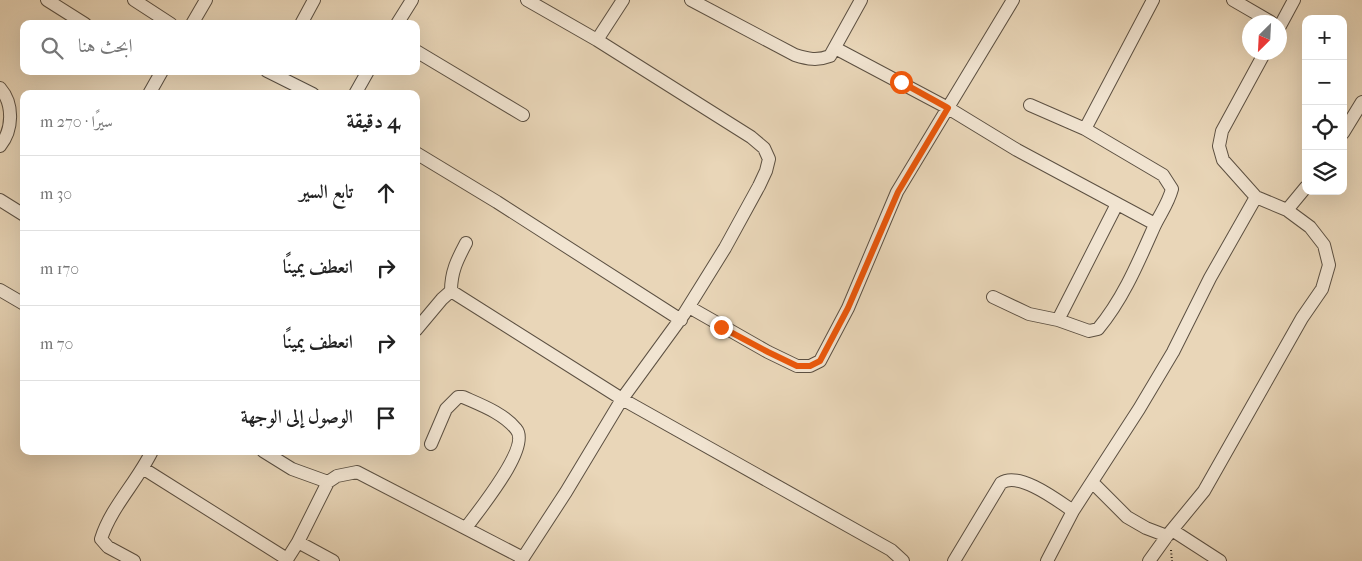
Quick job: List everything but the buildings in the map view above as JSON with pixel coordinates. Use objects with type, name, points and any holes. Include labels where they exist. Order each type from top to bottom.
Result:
[{"type":"street","points":[[47,0],[79,20]]},
{"type":"street","points":[[134,0],[166,20]]},
{"type":"street","points":[[194,20],[206,0]]},
{"type":"street","points":[[303,20],[314,0]]},
{"type":"street","points":[[400,20],[412,0]]},
{"type":"street","points":[[144,469],[286,560],[298,542],[328,482],[337,476],[357,472],[522,559],[566,492],[622,399],[680,320],[725,248],[759,186],[769,159],[764,148],[751,137],[597,40],[527,0]]},
{"type":"street","points":[[597,40],[622,0]]},
{"type":"street","points":[[691,0],[802,57],[820,60],[830,56],[861,0]]},
{"type":"street","points":[[688,307],[797,366],[810,366],[820,361],[848,308],[898,192],[1013,0]]},
{"type":"street","points":[[1085,129],[1153,0]]},
{"type":"street","points":[[1233,0],[1259,15]]},
{"type":"street","points":[[1286,15],[1294,0]]},
{"type":"street","points":[[835,48],[948,108],[1017,150],[1155,224]]},
{"type":"street","points":[[420,53],[523,115]]},
{"type":"street","points":[[1149,561],[1169,533],[1204,491],[1302,318],[1322,289],[1329,266],[1324,245],[1310,227],[1287,210],[1256,197],[1223,160],[1220,146],[1222,131],[1261,60]]},
{"type":"street","points":[[151,90],[160,75]]},
{"type":"street","points":[[277,75],[305,90]]},
{"type":"street","points":[[358,90],[366,75]]},
{"type":"street","points":[[0,88],[8,100],[11,120],[0,146]]},
{"type":"street","points":[[1347,126],[1362,102]]},
{"type":"street","points":[[993,297],[1029,314],[1058,320],[1089,331],[1098,329],[1106,320],[1128,283],[1155,224],[1169,201],[1172,189],[1163,175],[1085,129],[1030,104]]},
{"type":"street","points":[[420,155],[497,202],[680,320]]},
{"type":"street","points":[[1287,210],[1302,192]]},
{"type":"street","points":[[1047,561],[1073,511],[1139,409],[1173,352],[1210,278],[1256,197]]},
{"type":"street","points":[[0,200],[20,212]]},
{"type":"street","points":[[1058,320],[1117,204]]},
{"type":"street","points":[[420,325],[451,291],[453,268],[466,243]]},
{"type":"street","points":[[0,290],[20,301]]},
{"type":"street","points":[[451,291],[622,399],[891,550],[904,561]]},
{"type":"street","points":[[431,444],[446,409],[458,396],[493,411],[517,430],[519,437],[514,457],[506,472],[466,528]]},
{"type":"street","points":[[134,561],[108,547],[101,539],[106,526],[144,469],[150,455]]},
{"type":"street","points":[[269,455],[292,469],[328,482]]},
{"type":"street","points":[[954,561],[1001,483],[1006,480],[1019,480],[1054,498],[1073,511]]},
{"type":"street","points":[[1092,482],[1127,517],[1146,528],[1169,533],[1220,561]]},
{"type":"street","points":[[298,542],[333,561]]},
{"type":"route","points":[[721,327],[797,366],[810,366],[820,361],[848,308],[898,192],[948,108],[901,82]]}]
